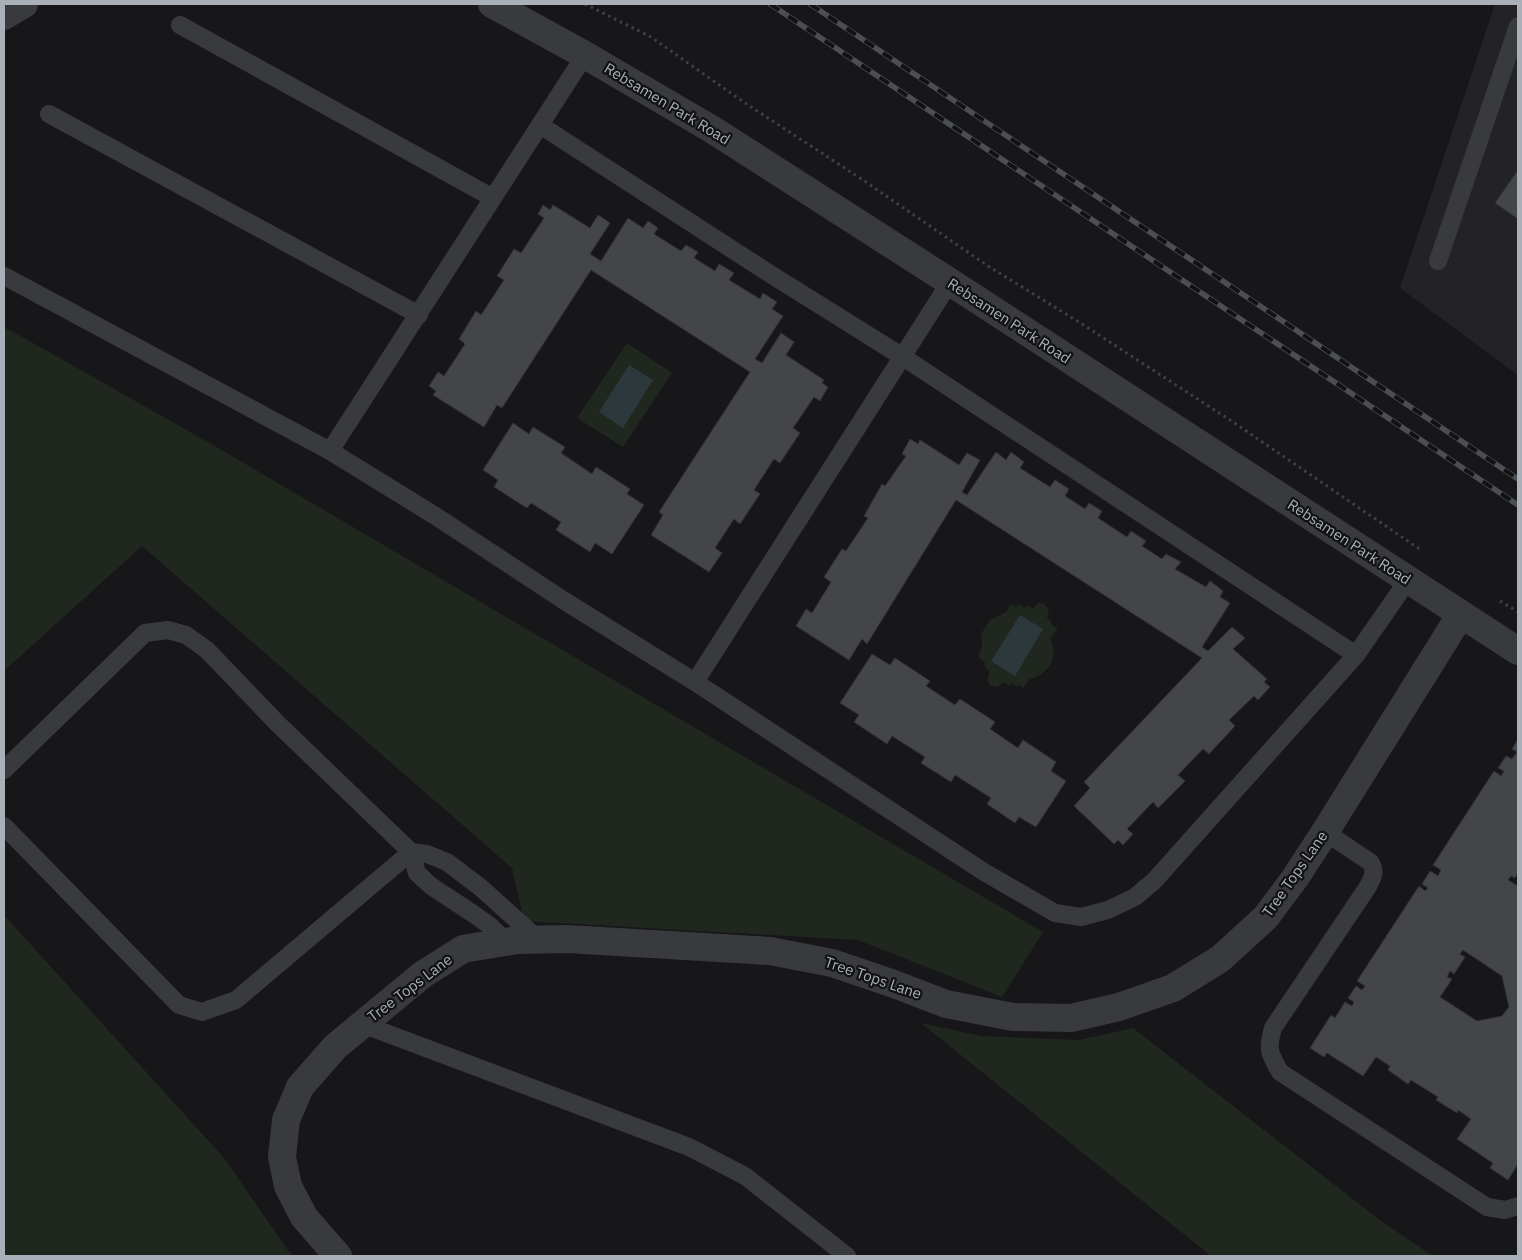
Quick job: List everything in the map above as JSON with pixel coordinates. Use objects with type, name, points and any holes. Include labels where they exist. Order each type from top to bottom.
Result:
[{"type":"street","points":[[4,16],[24,4]]},
{"type":"street","name":"Rebsamen Park Road","points":[[492,4],[585,55],[713,130],[1518,651]]},
{"type":"street","name":"Tree Tops Lane","points":[[338,1256],[304,1217],[288,1186],[282,1157],[286,1120],[300,1087],[335,1047],[422,975],[462,949],[517,940],[567,939],[770,951],[832,962],[946,1004],[1013,1017],[1071,1018],[1119,1007],[1173,988],[1220,959],[1266,918],[1325,832],[1461,614]]},
{"type":"lane","points":[[180,25],[493,198]]},
{"type":"lane","points":[[1438,260],[1518,26]]},
{"type":"lane","points":[[330,452],[585,55]]},
{"type":"lane","points":[[49,114],[419,315]]},
{"type":"lane","points":[[540,125],[904,357],[1356,655]]},
{"type":"lane","points":[[4,276],[330,452],[437,517],[556,595],[695,682],[820,766],[1001,882],[1056,914],[1081,917],[1108,910],[1135,897],[1154,881],[1356,655],[1408,580]]},
{"type":"lane","points":[[695,682],[904,357],[950,282]]},
{"type":"lane","points":[[4,770],[145,633],[168,630],[186,635],[207,650],[278,724],[411,852],[418,873],[431,886],[472,913],[507,942]]},
{"type":"lane","points":[[4,826],[179,1005],[202,1012],[236,1000],[411,852],[427,854],[447,862],[480,888],[538,940]]},
{"type":"lane","points":[[1325,832],[1370,862],[1374,867],[1374,873],[1367,888],[1273,1028],[1269,1044],[1272,1057],[1280,1072],[1487,1207],[1504,1210],[1518,1206]]},
{"type":"lane","points":[[362,1024],[689,1147],[745,1176],[847,1256]]},
{"type":"path","points":[[586,4],[651,37],[745,103],[988,266],[1082,324],[1233,422],[1428,554]]},
{"type":"path","points":[[1493,597],[1518,612]]},
{"type":"shaded area","points":[[1495,4],[1518,4],[1518,375],[1400,288]]},
{"type":"shaded area","points":[[4,328],[220,449],[1043,932],[1002,997],[858,940],[524,921],[512,868],[142,546],[4,671]]},
{"type":"shaded area","points":[[627,343],[672,373],[623,447],[577,418]]},
{"type":"shaded area","points":[[629,365],[653,380],[623,428],[599,412]]},
{"type":"shaded area","points":[[1038,603],[1044,604],[1049,610],[1047,618],[1058,629],[1050,638],[1054,652],[1051,664],[1043,673],[1030,679],[1023,688],[1019,685],[1016,687],[1012,683],[1009,686],[1005,682],[997,687],[990,686],[987,680],[990,671],[978,656],[982,648],[981,634],[990,620],[1006,612],[1011,604],[1016,607],[1019,604],[1025,608],[1027,605],[1033,608]]},
{"type":"shaded area","points":[[1020,615],[1043,629],[1015,676],[991,661]]},
{"type":"shaded area","points":[[4,915],[224,1158],[292,1256],[4,1256]]},
{"type":"shaded area","points":[[921,1023],[981,1036],[1079,1040],[1133,1028],[1381,1221],[1433,1256],[1211,1256]]},
{"type":"building","points":[[1518,170],[1518,219],[1495,203]]},
{"type":"building","points":[[543,205],[550,210],[553,205],[590,228],[598,215],[610,223],[590,254],[601,261],[628,218],[643,228],[648,221],[658,228],[654,234],[681,251],[686,245],[698,252],[694,258],[715,271],[719,264],[734,273],[729,280],[760,299],[763,293],[777,302],[772,309],[783,316],[755,359],[762,363],[781,333],[794,342],[786,355],[824,380],[822,383],[828,387],[820,401],[814,397],[793,428],[800,433],[780,463],[774,459],[754,490],[760,494],[740,524],[734,519],[715,548],[722,553],[709,572],[651,535],[663,515],[659,512],[750,372],[591,270],[502,408],[497,405],[484,427],[433,395],[436,391],[429,386],[438,372],[444,376],[465,344],[459,339],[476,311],[481,315],[504,280],[497,276],[514,249],[521,253],[544,218],[538,214]]},
{"type":"building","points":[[513,423],[529,434],[533,427],[565,447],[561,453],[592,474],[596,467],[630,489],[627,494],[644,505],[612,554],[595,543],[590,552],[556,530],[561,522],[531,503],[527,508],[494,487],[498,480],[483,470]]},
{"type":"building","points":[[910,439],[918,444],[920,440],[959,465],[967,453],[980,460],[962,492],[967,495],[996,452],[1006,460],[1011,452],[1024,462],[1020,468],[1050,487],[1055,480],[1069,489],[1065,496],[1085,509],[1089,503],[1102,511],[1098,518],[1127,537],[1131,531],[1146,541],[1142,546],[1162,559],[1166,554],[1181,562],[1175,569],[1206,587],[1210,581],[1223,591],[1220,597],[1230,603],[1202,647],[1208,651],[1232,627],[1245,638],[1233,649],[1267,679],[1264,682],[1270,687],[1258,700],[1254,696],[1229,720],[1235,726],[1209,754],[1203,749],[1178,775],[1185,781],[1158,808],[1153,802],[1127,829],[1133,834],[1123,845],[1118,840],[1114,844],[1074,806],[1090,788],[1084,782],[1202,658],[956,500],[867,644],[862,639],[849,660],[796,626],[806,609],[812,613],[831,582],[824,577],[842,549],[846,551],[868,518],[864,516],[882,484],[885,486],[906,456],[902,454]]},
{"type":"building","points":[[872,654],[890,665],[895,658],[930,681],[926,686],[955,705],[960,699],[995,722],[990,729],[1018,748],[1023,740],[1056,762],[1051,771],[1066,781],[1036,827],[1019,817],[1015,823],[987,804],[991,798],[955,775],[951,782],[921,763],[925,757],[892,736],[887,744],[854,722],[859,715],[840,703]]},
{"type":"building","points":[[1518,739],[1518,873],[1515,878],[1511,876],[1508,880],[1518,886],[1518,1164],[1508,1180],[1490,1168],[1493,1163],[1457,1139],[1471,1119],[1458,1110],[1457,1113],[1436,1100],[1438,1097],[1411,1080],[1408,1084],[1388,1070],[1390,1066],[1376,1057],[1363,1076],[1327,1053],[1324,1057],[1310,1048],[1331,1015],[1335,1018],[1345,1002],[1352,1006],[1354,1002],[1348,998],[1356,986],[1362,990],[1365,986],[1357,981],[1419,886],[1425,891],[1428,888],[1422,884],[1430,871],[1438,876],[1441,870],[1433,865],[1494,771],[1501,776],[1504,771],[1498,768],[1506,756],[1512,759],[1517,752],[1512,749]],"holes":[[[1463,950],[1502,976],[1509,1007],[1502,1016],[1477,1021],[1440,997],[1452,979],[1447,977],[1450,971],[1454,974],[1465,957],[1460,954]]]},
{"type":"railway","points":[[770,4],[1518,505]]},
{"type":"railway","points":[[810,4],[1518,479]]}]
